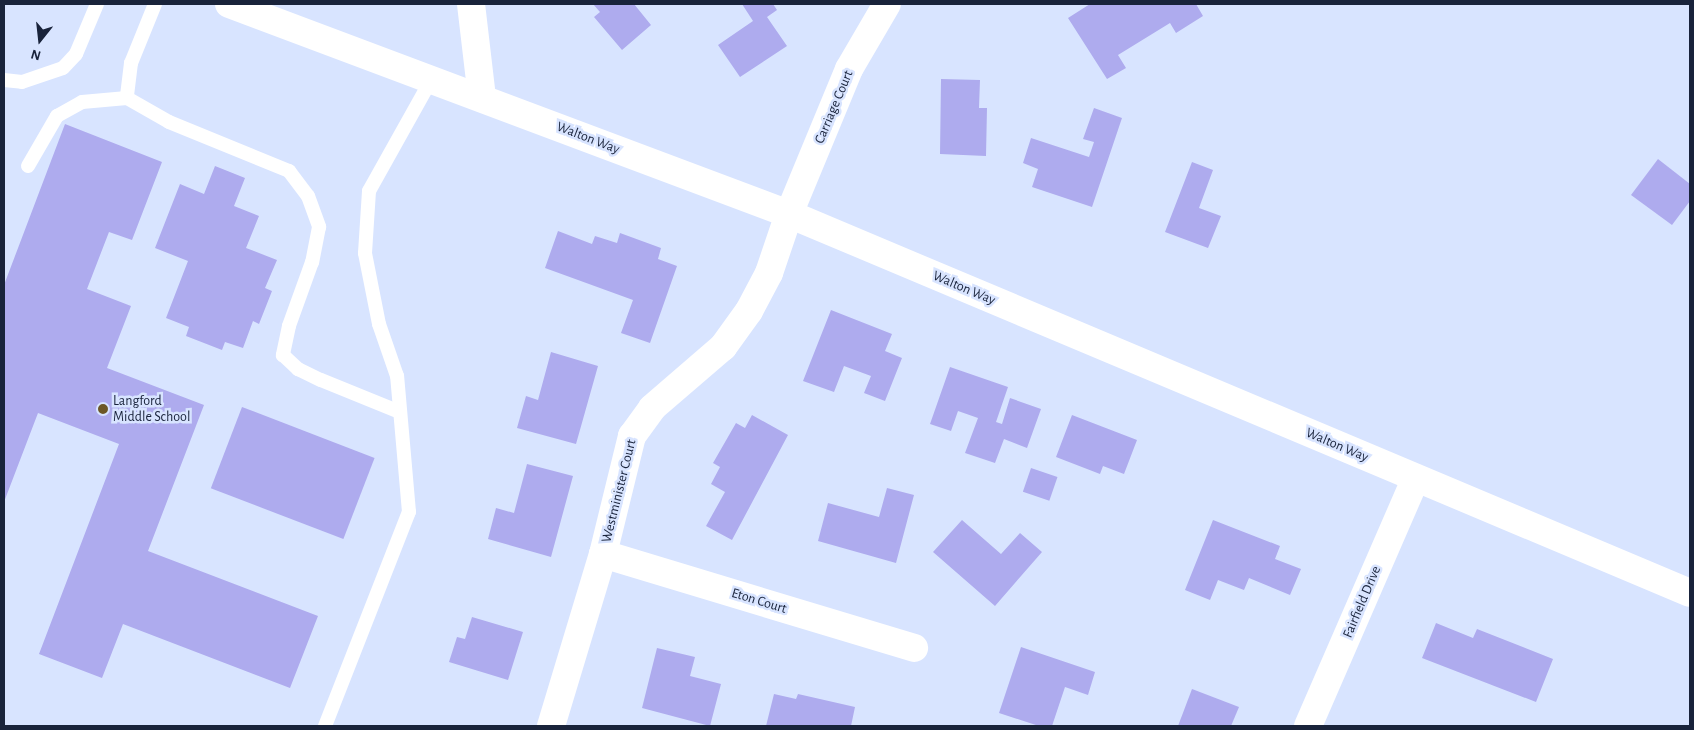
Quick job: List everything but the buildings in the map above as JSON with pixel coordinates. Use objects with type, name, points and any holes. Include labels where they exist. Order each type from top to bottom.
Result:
[{"type":"main road","name":"Walton Way","points":[[229,4],[430,82],[482,98],[789,214],[1690,593]]},
{"type":"main road","points":[[471,4],[482,98]]},
{"type":"main road","name":"Carriage Court","points":[[789,214],[849,69],[886,4]]},
{"type":"main road","name":"Westminister Court","points":[[552,726],[604,554],[632,436],[652,408],[723,347],[749,311],[769,273],[789,214]]},
{"type":"main road","name":"Fairfield Drive","points":[[1308,726],[1416,478]]},
{"type":"main road","name":"Eton Court","points":[[604,554],[914,648]]},
{"type":"lane","points":[[4,80],[22,82],[63,68],[76,54],[97,4]]},
{"type":"lane","points":[[127,98],[131,63],[155,4]]},
{"type":"lane","points":[[325,726],[409,512],[397,376],[380,324],[365,253],[369,191],[430,82]]},
{"type":"lane","points":[[28,166],[56,116],[82,102],[127,98],[169,122],[289,171],[308,196],[319,227],[312,262],[289,326],[283,355],[298,369],[400,412]]},
{"type":"place","name":"Langford Middle School","points":[[103,409]]}]
